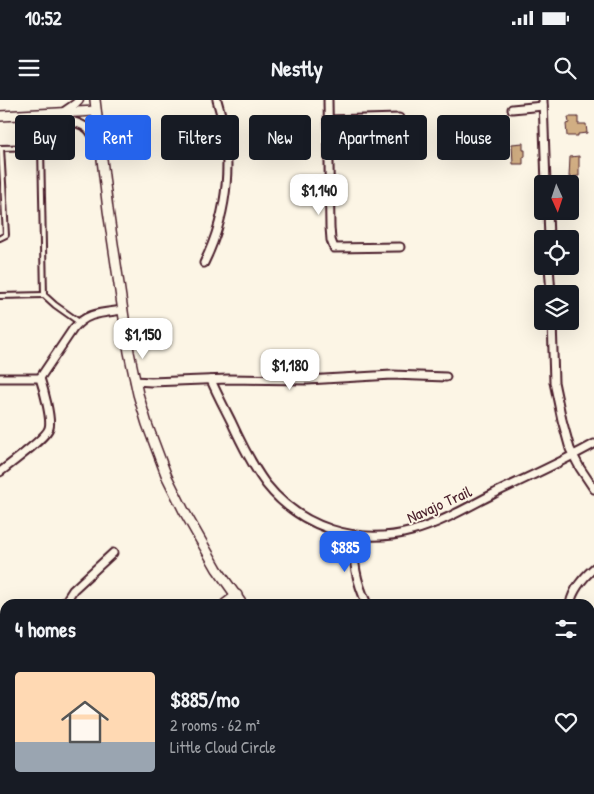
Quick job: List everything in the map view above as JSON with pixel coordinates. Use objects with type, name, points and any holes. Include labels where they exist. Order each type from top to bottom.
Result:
[{"type":"street","points":[[62,113],[79,100]]},
{"type":"street","points":[[95,100],[96,115]]},
{"type":"street","points":[[204,263],[220,222],[227,182],[226,141],[217,100]]},
{"type":"street","points":[[328,100],[328,115]]},
{"type":"street","points":[[512,109],[543,103],[546,175]]},
{"type":"street","points":[[0,116],[96,111]]},
{"type":"street","points":[[45,114],[85,126]]},
{"type":"street","points":[[102,160],[129,352],[147,424],[167,477],[195,532],[217,569],[239,599]]},
{"type":"street","points":[[329,160],[330,227],[334,248],[400,247]]},
{"type":"street","points":[[0,472],[43,437],[49,428],[40,378],[79,322],[92,315],[123,310]]},
{"type":"street","points":[[552,330],[556,395],[568,442],[580,468],[594,489]]},
{"type":"street","points":[[135,381],[307,380],[392,376],[446,377]]},
{"type":"street","points":[[0,378],[40,378]]},
{"type":"street","name":"Navajo Trail","points":[[211,380],[246,453],[271,489],[284,502],[308,520],[328,529],[353,536],[393,536],[425,527],[594,444]]},
{"type":"street","points":[[353,536],[356,574],[364,599]]},
{"type":"street","points":[[67,599],[73,590],[113,553]]},
{"type":"street","points":[[571,599],[581,581],[594,568]]},
{"type":"street","points":[[232,599],[237,595]]},
{"type":"lane","points":[[0,238],[6,234],[0,148],[41,147],[44,295]]},
{"type":"lane","points":[[0,296],[44,295],[79,322]]},
{"type":"building","points":[[568,117],[578,117],[578,124],[586,124],[587,133],[578,134],[578,136],[567,136],[566,124],[569,123]]},
{"type":"building","points":[[523,143],[525,157],[523,157],[523,164],[513,164],[512,144]]},
{"type":"building","points":[[579,156],[579,175],[569,175],[570,157]]}]
